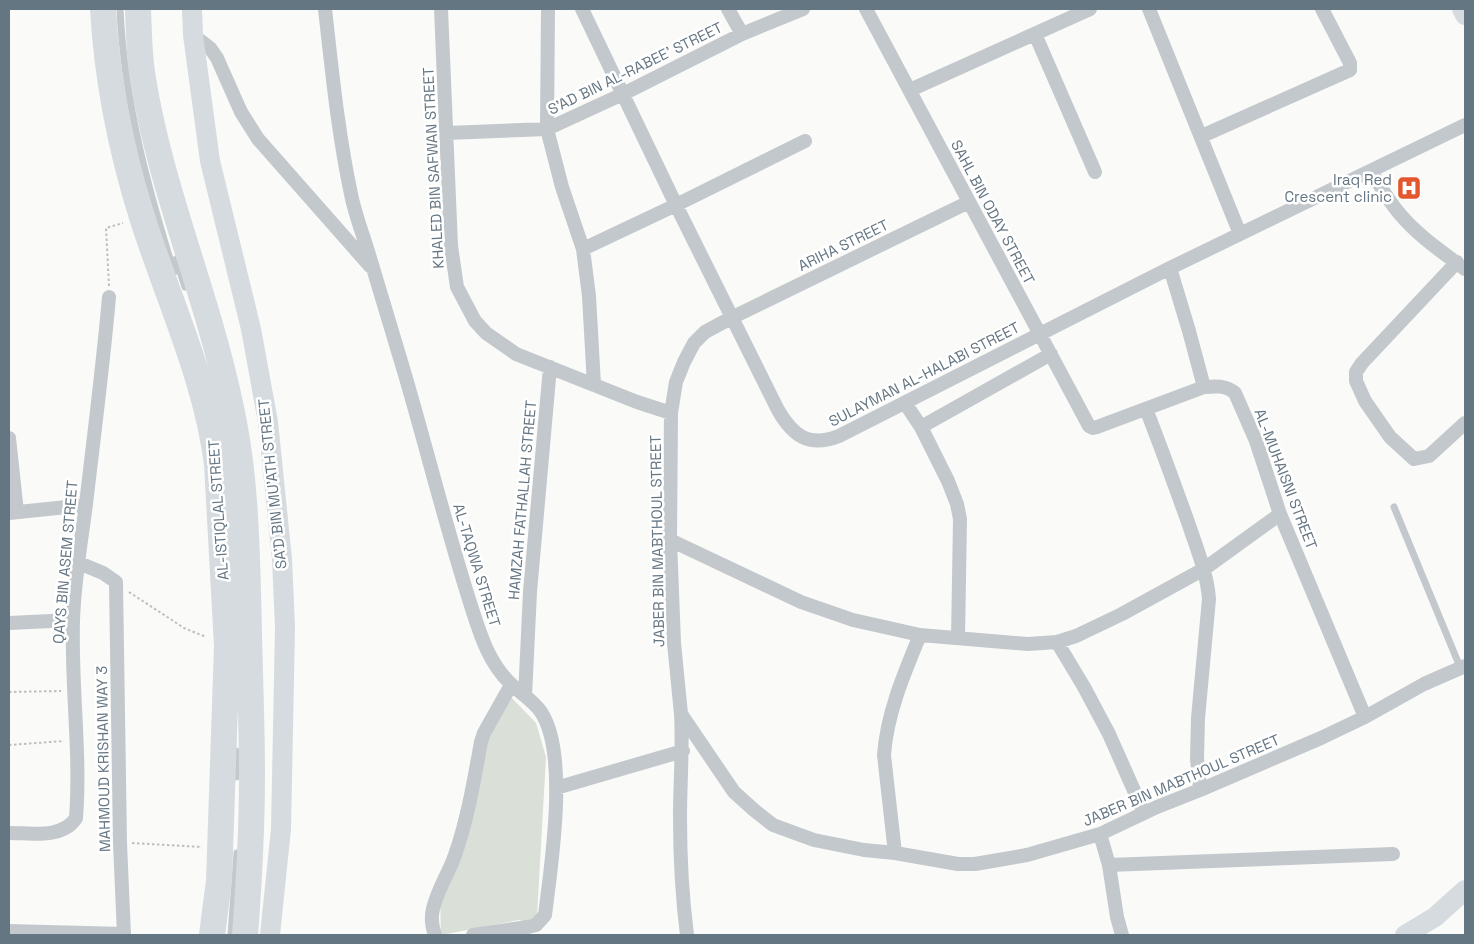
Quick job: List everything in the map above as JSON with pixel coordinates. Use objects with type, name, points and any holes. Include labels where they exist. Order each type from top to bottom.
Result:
[{"type":"highway","name":"AL-ISTIQLAL STREET","points":[[103,9],[105,42],[120,139],[142,217],[183,334],[213,435],[220,513],[227,646],[230,846],[218,881],[212,935]]},
{"type":"highway","name":"AL-ISTIQLAL STREET","points":[[138,9],[143,78],[151,121],[162,167],[231,404],[240,468],[246,537],[252,774],[245,935]]},
{"type":"street","name":"SA'D BIN MU'ATH STREET","points":[[192,9],[193,35],[210,161],[251,329],[268,422],[281,550],[285,628],[283,787],[281,830],[270,935]]},
{"type":"street","name":"AL-TAQWA STREET","points":[[325,9],[339,136],[351,197],[374,269],[473,612],[492,660],[511,685],[539,709],[546,719],[554,748],[555,826],[545,915],[536,925],[473,935]]},
{"type":"street","name":"KHALED BIN SAFWAN STREET","points":[[441,9],[451,246],[454,273],[463,300],[475,321],[486,333],[516,354],[671,413]]},
{"type":"street","points":[[548,9],[547,129],[562,187],[583,249],[589,296],[594,385]]},
{"type":"street","name":"SULAYMAN AL-HALABI STREET","points":[[582,9],[676,206],[778,410],[785,423],[801,438],[811,441],[830,440],[1170,268],[1465,125]]},
{"type":"street","points":[[728,9],[742,34]]},
{"type":"street","name":"S'AD BIN AL-RABEE' STREET","points":[[447,133],[547,129],[742,34],[802,9]]},
{"type":"street","name":"SAHL BIN ODAY STREET","points":[[866,9],[1003,263],[1086,424],[1092,428]]},
{"type":"street","points":[[910,90],[1090,9]]},
{"type":"street","points":[[1149,9],[1202,136],[1240,234]]},
{"type":"street","points":[[1202,136],[1348,72],[1351,67],[1322,9]]},
{"type":"street","points":[[1462,9],[1465,15]]},
{"type":"street","points":[[1035,34],[1095,172]]},
{"type":"street","points":[[193,35],[210,48],[217,58],[241,112],[258,139],[374,269]]},
{"type":"street","points":[[583,249],[676,206],[806,141]]},
{"type":"street","points":[[1371,171],[1400,215],[1417,232],[1461,265],[1362,363],[1356,372],[1356,380],[1365,401],[1390,437],[1414,459],[1429,456],[1465,423]]},
{"type":"street","name":"ARIHA STREET","points":[[731,318],[969,202]]},
{"type":"street","points":[[1170,268],[1204,387]]},
{"type":"street","name":"QAYS BIN ASEM STREET","points":[[9,833],[64,830],[73,824],[76,818],[77,740],[73,620],[101,392],[109,297]]},
{"type":"street","name":"JABER BIN MABTHOUL STREET","points":[[731,318],[705,332],[694,343],[676,382],[671,413],[670,540],[672,612],[681,714],[734,792],[773,825],[814,840],[864,850],[895,853],[958,864],[975,864],[1027,855],[1100,834],[1144,813],[1321,738],[1424,684],[1463,667]]},
{"type":"street","points":[[922,427],[1051,354]]},
{"type":"street","name":"HAMZAH FATHALLAH STREET","points":[[525,696],[530,592],[550,367]]},
{"type":"street","name":"AL-MUHAISNI STREET","points":[[1092,428],[1204,387],[1221,386],[1235,393],[1256,441],[1280,514],[1365,716]]},
{"type":"street","points":[[905,403],[922,427],[958,504],[960,519],[958,638]]},
{"type":"street","points":[[1146,409],[1167,462],[1204,569],[1209,599],[1198,718],[1197,759],[1200,790]]},
{"type":"street","points":[[9,438],[13,513],[86,504]]},
{"type":"street","points":[[670,540],[801,602],[853,620],[920,634],[1028,644],[1057,642],[1076,636],[1122,614],[1204,569],[1280,514]]},
{"type":"street","points":[[79,563],[102,573],[116,582]]},
{"type":"street","name":"MAHMOUD KRISHAN WAY 3","points":[[116,582],[120,843],[124,935]]},
{"type":"street","points":[[9,623],[73,620]]},
{"type":"street","points":[[895,853],[884,755],[885,740],[897,692],[920,634]]},
{"type":"street","points":[[1057,642],[1110,734],[1144,813]]},
{"type":"street","points":[[435,935],[432,928],[432,910],[455,856],[467,817],[481,742],[484,733],[511,685]]},
{"type":"street","points":[[681,714],[681,869],[687,935]]},
{"type":"street","points":[[556,788],[682,751]]},
{"type":"street","points":[[1100,834],[1109,865],[1117,917],[1122,935]]},
{"type":"street","points":[[1109,865],[1393,854]]},
{"type":"street","points":[[1405,935],[1435,917],[1465,890]]},
{"type":"street","points":[[9,931],[124,935]]},
{"type":"lane","points":[[120,9],[127,83],[137,140],[150,192],[180,291]]},
{"type":"lane","points":[[126,9],[131,60],[141,124],[165,220],[189,298]]},
{"type":"lane","points":[[217,420],[227,497]]},
{"type":"lane","points":[[1394,507],[1463,667]]},
{"type":"lane","points":[[240,578],[242,673]]},
{"type":"lane","points":[[237,739],[238,785],[243,750]]},
{"type":"lane","points":[[225,935],[230,846]]},
{"type":"lane","points":[[230,846],[231,935]]},
{"type":"path","points":[[109,297],[106,228],[142,217]]},
{"type":"path","points":[[116,582],[184,628],[227,646]]},
{"type":"path","points":[[9,692],[49,692]]},
{"type":"path","points":[[9,745],[52,742]]},
{"type":"path","points":[[120,843],[230,846]]},
{"type":"shaded area","points":[[510,696],[536,723],[546,757],[537,916],[530,923],[519,920],[441,935],[440,896],[477,743]]},
{"type":"place","name":"Iraq Red Crescent clinic","points":[[1409,188]]}]
